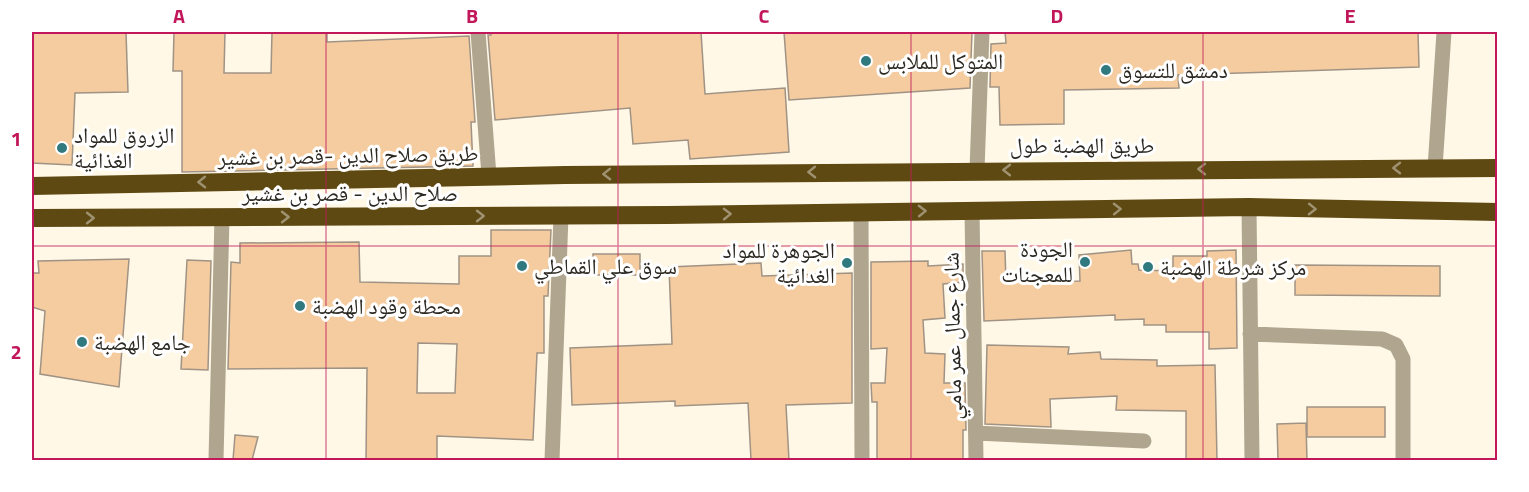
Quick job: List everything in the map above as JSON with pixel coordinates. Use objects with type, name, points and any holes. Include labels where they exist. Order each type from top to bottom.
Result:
[{"type":"highway","name":"طريق الهضبة طول","points":[[666,174],[1497,168]]},
{"type":"highway","name":"طريق صلاح الدين -قصر بن غشير","points":[[32,186],[666,174]]},
{"type":"highway","points":[[861,212],[1250,207],[1497,212]]},
{"type":"highway","name":"صلاح الدين - قصر بن غشير","points":[[32,218],[561,216],[861,212]]},
{"type":"street","points":[[478,32],[489,176]]},
{"type":"street","points":[[977,170],[982,32]]},
{"type":"street","points":[[1435,168],[1444,32]]},
{"type":"street","points":[[1250,207],[1252,460]]},
{"type":"street","name":"شارع جمال عمر مامي","points":[[972,211],[976,460]]},
{"type":"street","points":[[861,212],[862,460]]},
{"type":"street","points":[[552,460],[561,216]]},
{"type":"street","points":[[216,460],[222,218]]},
{"type":"street","points":[[1250,334],[1383,339],[1396,345],[1403,358],[1403,460]]},
{"type":"street","points":[[976,434],[1144,441]]},
{"type":"building","points":[[32,32],[126,32],[128,92],[75,93],[72,165],[32,163]]},
{"type":"building","points":[[174,32],[225,32],[224,73],[271,73],[272,32],[327,32],[327,42],[469,36],[475,122],[471,122],[473,166],[182,172],[182,71],[173,71]]},
{"type":"building","points":[[491,32],[701,32],[705,94],[785,88],[789,152],[690,159],[688,140],[633,144],[630,108],[495,120],[488,35],[491,35]]},
{"type":"building","points":[[784,32],[972,32],[970,88],[789,100]]},
{"type":"building","points":[[1005,32],[1418,32],[1419,67],[1178,75],[1179,88],[1064,90],[1064,124],[1000,125],[999,87],[990,87],[991,44],[1006,43]]},
{"type":"building","points":[[491,230],[551,230],[548,296],[544,296],[544,353],[537,353],[533,440],[437,436],[437,460],[366,460],[367,368],[228,369],[231,262],[240,263],[240,243],[359,242],[360,282],[459,284],[459,256],[491,256]],"holes":[[[418,343],[457,344],[455,393],[417,393]]]},
{"type":"building","points":[[1131,250],[1132,264],[1138,264],[1139,270],[1173,271],[1173,256],[1207,256],[1207,251],[1236,250],[1237,348],[1209,349],[1209,332],[1166,332],[1166,325],[1144,325],[1144,319],[1115,320],[1115,315],[984,321],[982,251],[1005,251],[1006,282],[1080,281],[1079,255]]},
{"type":"building","points":[[593,254],[640,254],[640,275],[593,275]]},
{"type":"building","name":"جامع الهضبة","points":[[129,259],[119,387],[40,374],[45,311],[32,307],[32,273],[39,273],[38,261]]},
{"type":"building","points":[[187,260],[211,261],[208,370],[181,369]]},
{"type":"building","points":[[928,261],[928,266],[963,264],[963,282],[943,284],[945,318],[923,320],[925,353],[945,354],[944,383],[965,383],[966,430],[963,430],[963,460],[877,460],[877,402],[872,402],[871,383],[885,383],[887,348],[871,349],[871,262]]},
{"type":"building","points":[[761,263],[762,276],[852,273],[852,403],[786,405],[789,460],[751,460],[748,403],[675,406],[675,401],[572,405],[570,348],[672,344],[669,267]]},
{"type":"building","points":[[1295,265],[1440,266],[1440,296],[1295,295]]},
{"type":"building","points":[[987,345],[1069,347],[1068,354],[1100,352],[1101,359],[1157,360],[1157,366],[1215,365],[1217,460],[1186,460],[1186,411],[1116,410],[1117,396],[1050,399],[1051,427],[985,424]]},
{"type":"building","points":[[1307,407],[1385,407],[1385,437],[1307,437]]},
{"type":"building","points":[[1306,423],[1307,460],[1278,460],[1277,424]]},
{"type":"building","points":[[235,435],[258,437],[252,460],[233,460]]},
{"type":"place","name":"المتوكل للملابس","points":[[866,61]]},
{"type":"place","name":"دمشق للتسوق","points":[[1106,70]]},
{"type":"place","name":"الزروق للمواد الغذائية","points":[[62,148]]},
{"type":"place","name":"الجودة للمعجنات","points":[[1085,262]]},
{"type":"place","name":"الجوهرة للمواد الغدائية","points":[[847,263]]},
{"type":"place","name":"سوق علي القماطي","points":[[522,266]]},
{"type":"place","name":"مركز شرطة الهضبة","points":[[1148,267]]},
{"type":"place","name":"محطة وقود الهضبة","points":[[300,306]]},
{"type":"place","name":"جامع الهضبة","points":[[82,342]]}]
